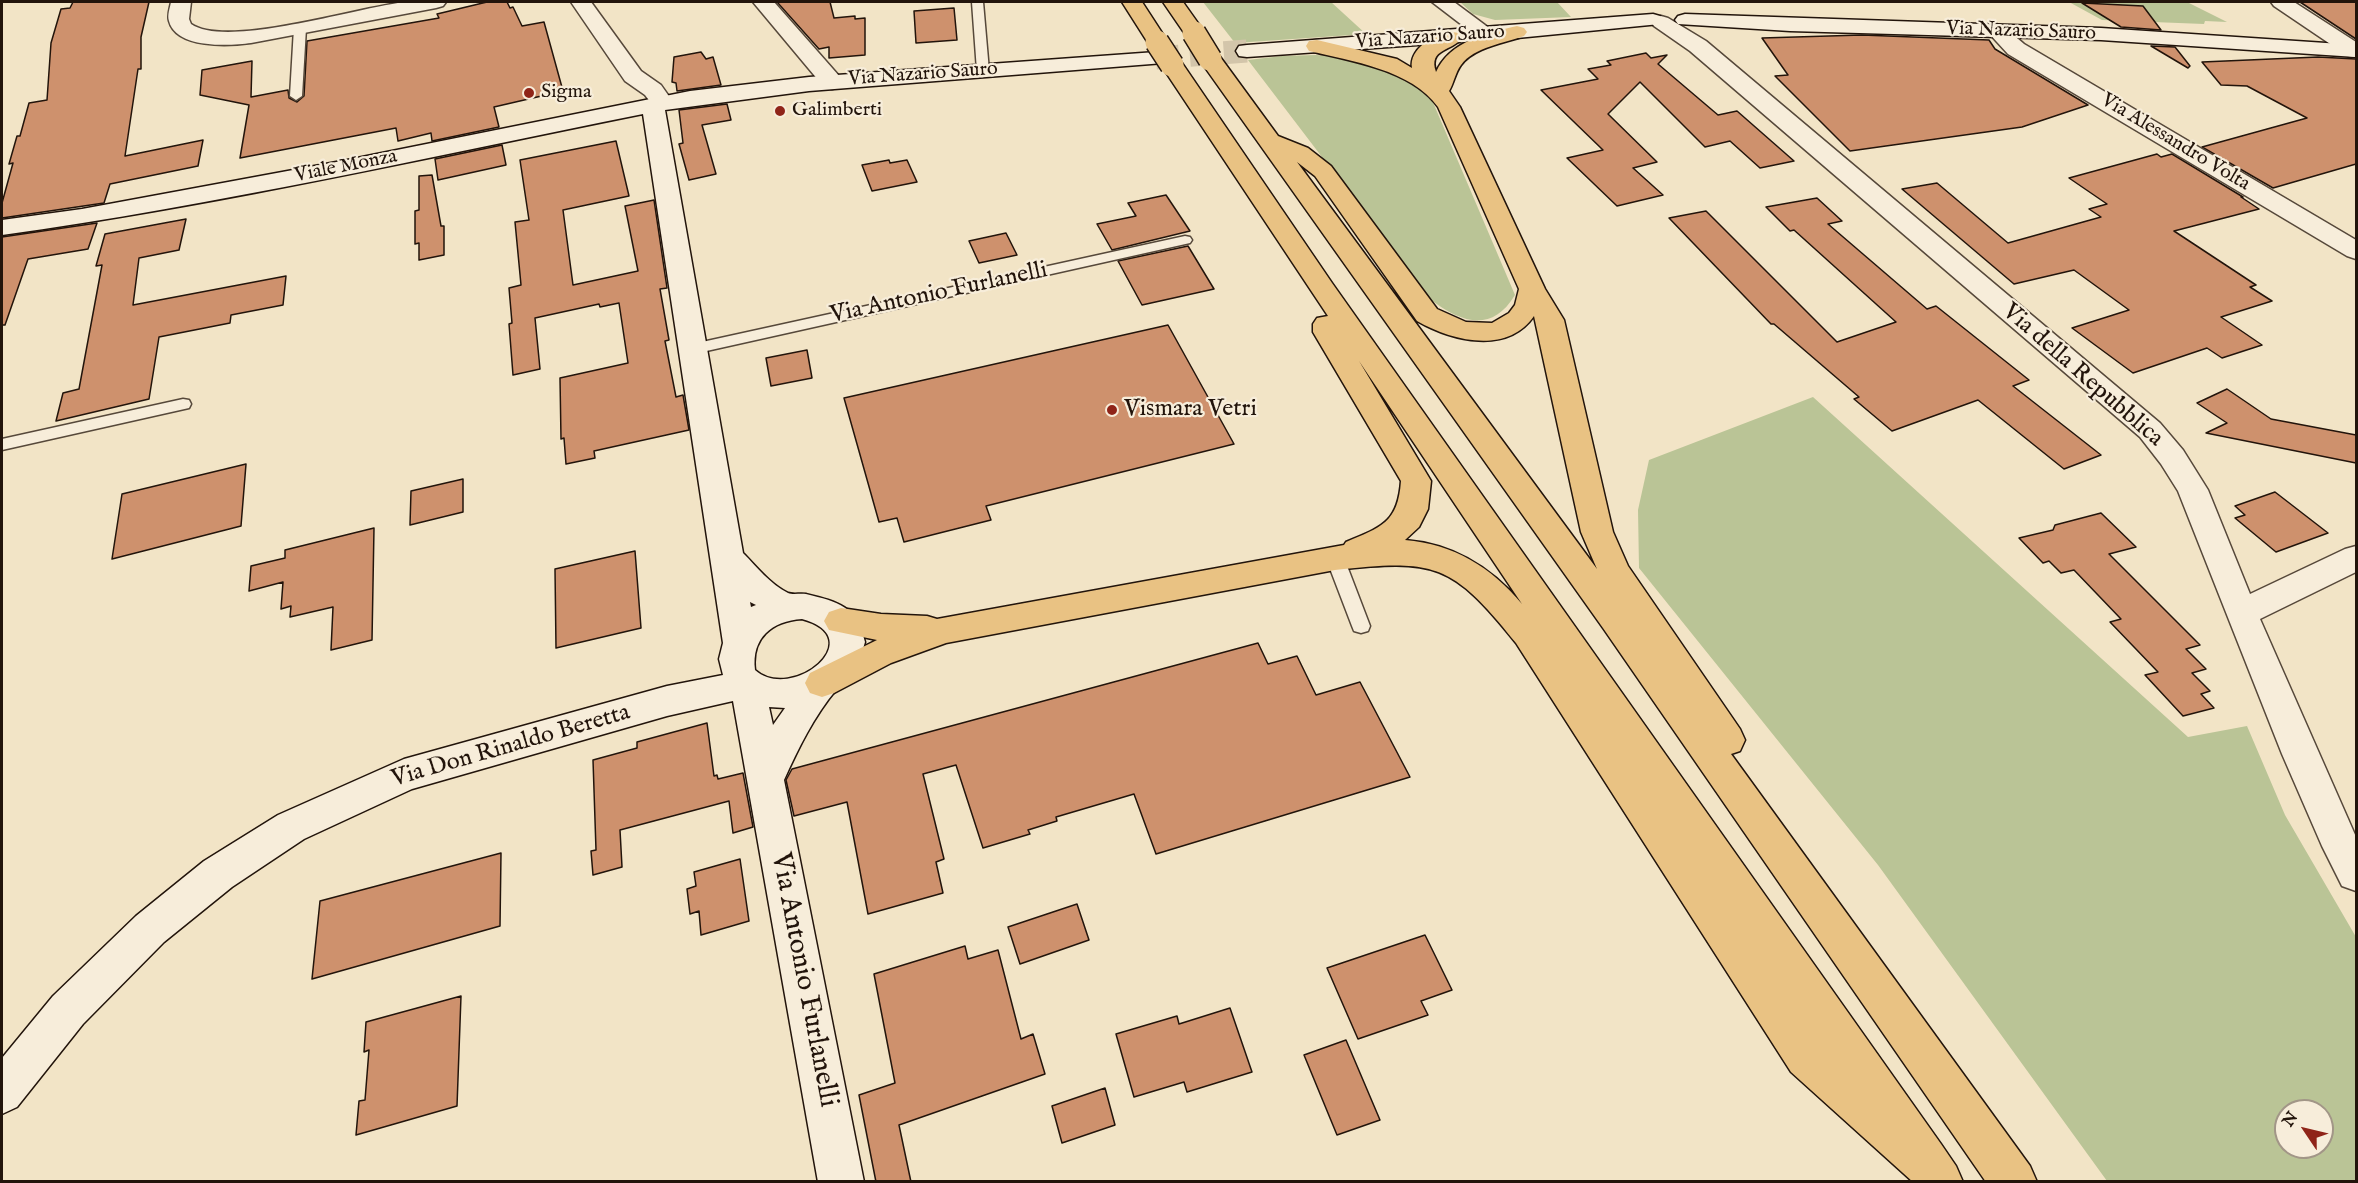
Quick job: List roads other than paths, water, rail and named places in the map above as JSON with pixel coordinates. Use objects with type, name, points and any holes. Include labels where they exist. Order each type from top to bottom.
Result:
[{"type":"highway","points":[[1132,2],[1162,55],[1932,1171]]},
{"type":"highway","points":[[1173,2],[1202,46],[1615,619],[2014,1182]]},
{"type":"highway","points":[[1439,90],[1451,64],[1478,45],[1517,32]]},
{"type":"highway","points":[[1451,64],[1441,39],[1426,52],[1422,62],[1424,71],[1439,90],[1532,289],[1550,320],[1603,551],[1614,571],[1764,795],[1850,951]]},
{"type":"highway","points":[[1317,46],[1389,64],[1439,90]]},
{"type":"highway","points":[[1269,140],[1300,153],[1323,171],[1427,315],[1444,326],[1464,332],[1498,330],[1512,324],[1521,316],[1527,307],[1532,289]]},
{"type":"highway","points":[[1323,289],[1327,332],[1416,481],[1416,500],[1411,512],[1394,532],[1384,539],[1335,558]]},
{"type":"highway","points":[[822,683],[879,653],[944,630],[1335,558],[1397,553],[1428,554],[1453,563],[1482,582],[1500,599],[1528,634],[1806,1056],[1932,1171]]},
{"type":"highway","points":[[841,621],[881,627],[944,630]]},
{"type":"street","points":[[181,2],[179,19],[186,30],[201,36],[236,39],[436,2]]},
{"type":"street","name":"Via Antonio Furlanelli","points":[[581,2],[633,76],[631,85],[651,105],[728,557],[740,661],[766,778],[841,1182]]},
{"type":"street","points":[[763,2],[832,82]]},
{"type":"street","points":[[2281,2],[2356,51]]},
{"type":"street","points":[[1443,3],[1486,34]]},
{"type":"street","points":[[1441,39],[1443,3]]},
{"type":"street","name":"Via Nazario Sauro","points":[[1247,51],[1441,39],[1612,23],[1665,13],[1735,22],[2102,34],[2356,51]]},
{"type":"street","name":"Via della Repubblica","points":[[1665,13],[1698,46],[2150,430],[2172,457],[2193,490],[2241,614],[2300,754],[2341,846],[2356,873]]},
{"type":"street","name":"Via Alessandro Volta","points":[[1996,30],[2016,49],[2356,251]]},
{"type":"street","name":"Via Nazario Sauro","points":[[690,98],[832,82],[1162,55]]},
{"type":"street","name":"Viale Monza","points":[[2,227],[82,216],[335,170],[690,98]]},
{"type":"street","points":[[728,557],[758,590],[786,608]]},
{"type":"street","points":[[2241,614],[2356,558]]},
{"type":"street","points":[[786,608],[818,608],[831,612],[841,621],[847,630],[849,641],[847,652],[833,674],[822,683],[807,690],[774,695],[759,691],[740,661],[747,630],[758,620],[786,608]]},
{"type":"street","name":"Via Don Rinaldo Beretta","points":[[2,1092],[68,1010],[150,928],[218,874],[291,828],[404,775],[667,701],[740,661]]},
{"type":"street","points":[[766,778],[786,735],[822,683]]},
{"type":"lane","points":[[977,2],[983,71]]},
{"type":"lane","points":[[296,96],[300,28]]},
{"type":"lane","name":"Via Antonio Furlanelli","points":[[693,349],[1185,240]]},
{"type":"lane","points":[[2,445],[183,404]]},
{"type":"lane","points":[[1335,558],[1361,626]]},
{"type":"tunnel","points":[[1156,58],[1247,51]]},
{"type":"place","name":"Sigma","points":[[529,93]]},
{"type":"place","name":"Galimberti","points":[[780,111]]},
{"type":"place","name":"Vismara Vetri","points":[[1112,410]]}]
